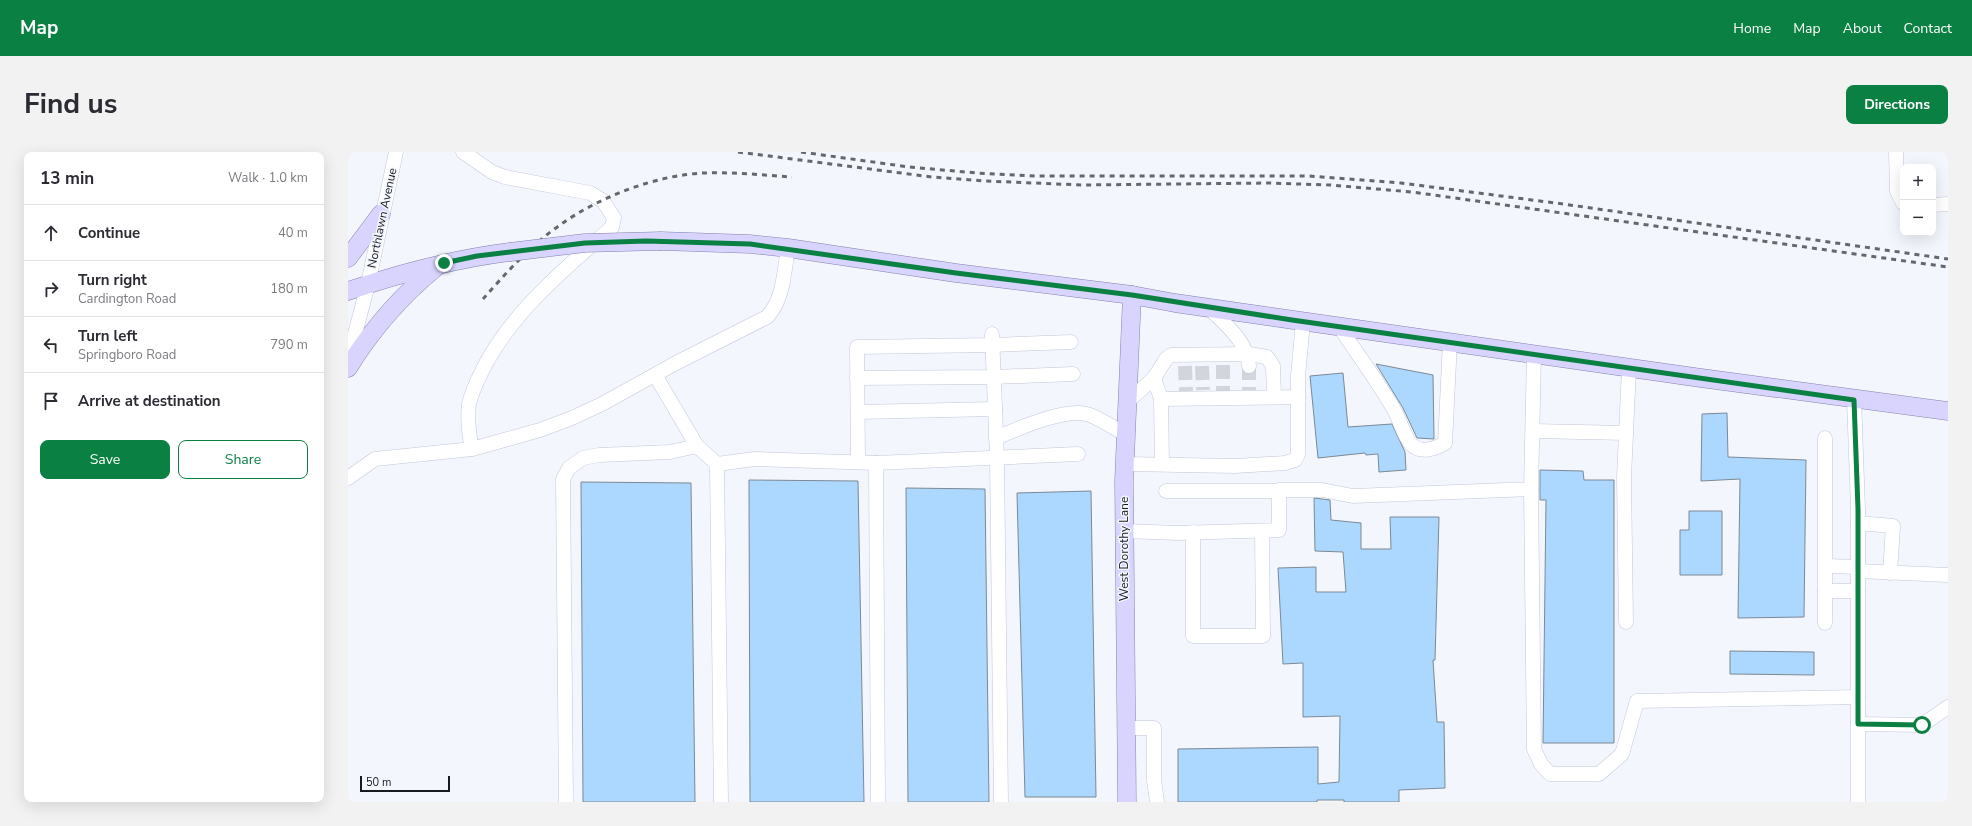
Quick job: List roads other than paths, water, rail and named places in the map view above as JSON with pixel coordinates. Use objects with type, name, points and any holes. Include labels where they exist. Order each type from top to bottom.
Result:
[{"type":"main road","points":[[348,258],[381,214]]},
{"type":"main road","points":[[348,291],[438,265],[477,256],[585,243],[661,241],[750,244],[788,248],[956,273],[1132,295],[1303,322],[1854,400],[1948,411]]},
{"type":"main road","points":[[348,368],[382,318],[408,291],[438,265]]},
{"type":"main road","name":"West Dorothy Lane","points":[[1127,802],[1124,531],[1125,434],[1132,295]]},
{"type":"street","name":"Northlawn Avenue","points":[[348,361],[368,284],[381,214],[396,152]]},
{"type":"street","points":[[463,152],[487,169],[505,177],[590,193],[603,201],[614,218],[612,227],[543,288],[524,308],[492,353],[480,375],[469,405],[468,420],[472,449]]},
{"type":"street","points":[[1896,152],[1897,191],[1902,200]]},
{"type":"street","points":[[1936,205],[1948,204]]},
{"type":"street","points":[[348,478],[375,459],[472,449],[540,430],[572,418],[602,404],[767,317],[779,299],[788,248]]},
{"type":"street","points":[[1209,308],[1234,333],[1249,360]]},
{"type":"street","points":[[1125,464],[1235,466],[1285,463],[1295,460],[1298,454],[1298,397],[1303,322]]},
{"type":"street","points":[[1339,326],[1393,408],[1411,444],[1419,449],[1426,450],[1437,448],[1445,443],[1450,342]]},
{"type":"street","points":[[858,462],[857,346],[992,340],[1071,342]]},
{"type":"street","points":[[992,340],[997,458],[1001,802]]},
{"type":"street","points":[[1534,354],[1531,490],[1534,749],[1542,764],[1550,774],[1599,774],[1622,754],[1637,701],[1858,698]]},
{"type":"street","points":[[1127,402],[1154,378],[1168,357],[1171,355],[1185,360],[1249,360],[1267,357],[1272,366],[1274,396]]},
{"type":"street","points":[[1626,622],[1624,477],[1628,368]]},
{"type":"street","points":[[857,378],[994,377],[1073,374]]},
{"type":"street","points":[[655,375],[697,446],[717,464],[721,802]]},
{"type":"street","points":[[1154,378],[1162,399],[1162,464]]},
{"type":"street","points":[[1162,399],[1203,394],[1249,394],[1298,397]]},
{"type":"street","points":[[1854,400],[1858,523],[1858,802]]},
{"type":"street","points":[[858,412],[995,409]]},
{"type":"street","points":[[996,438],[1023,426],[1070,414],[1089,414],[1125,434]]},
{"type":"street","points":[[1533,431],[1626,433]]},
{"type":"street","points":[[1825,438],[1825,623]]},
{"type":"street","points":[[566,802],[562,479],[569,468],[583,458],[599,455],[670,452],[697,446]]},
{"type":"street","points":[[717,464],[755,459],[876,463],[1078,454]]},
{"type":"street","points":[[876,463],[878,802]]},
{"type":"street","points":[[1166,491],[1322,490],[1353,496],[1531,490]]},
{"type":"street","points":[[1124,531],[1193,532],[1279,530],[1279,491]]},
{"type":"street","points":[[1858,523],[1892,526],[1890,573]]},
{"type":"street","points":[[1193,532],[1194,636],[1263,636],[1262,531]]},
{"type":"street","points":[[1826,566],[1890,573],[1948,575]]},
{"type":"street","points":[[1825,591],[1858,591]]},
{"type":"street","points":[[1858,724],[1922,725],[1948,707]]},
{"type":"street","points":[[1126,728],[1154,728],[1154,780],[1157,802]]},
{"type":"tunnel","points":[[1223,365],[1223,391]]},
{"type":"tunnel","points":[[1185,366],[1186,391]]},
{"type":"tunnel","points":[[1202,366],[1203,390]]},
{"type":"tunnel","points":[[1249,366],[1249,390]]},
{"type":"railway","points":[[738,152],[932,177],[986,181],[1082,185],[1268,183],[1330,185],[1412,192],[1948,267]]},
{"type":"railway","points":[[801,152],[909,167],[977,173],[1037,176],[1309,176],[1401,183],[1563,204],[1948,259]]},
{"type":"railway","points":[[483,299],[519,260],[539,241],[560,225],[592,205],[629,189],[667,178],[704,173],[737,173],[792,177]]}]
